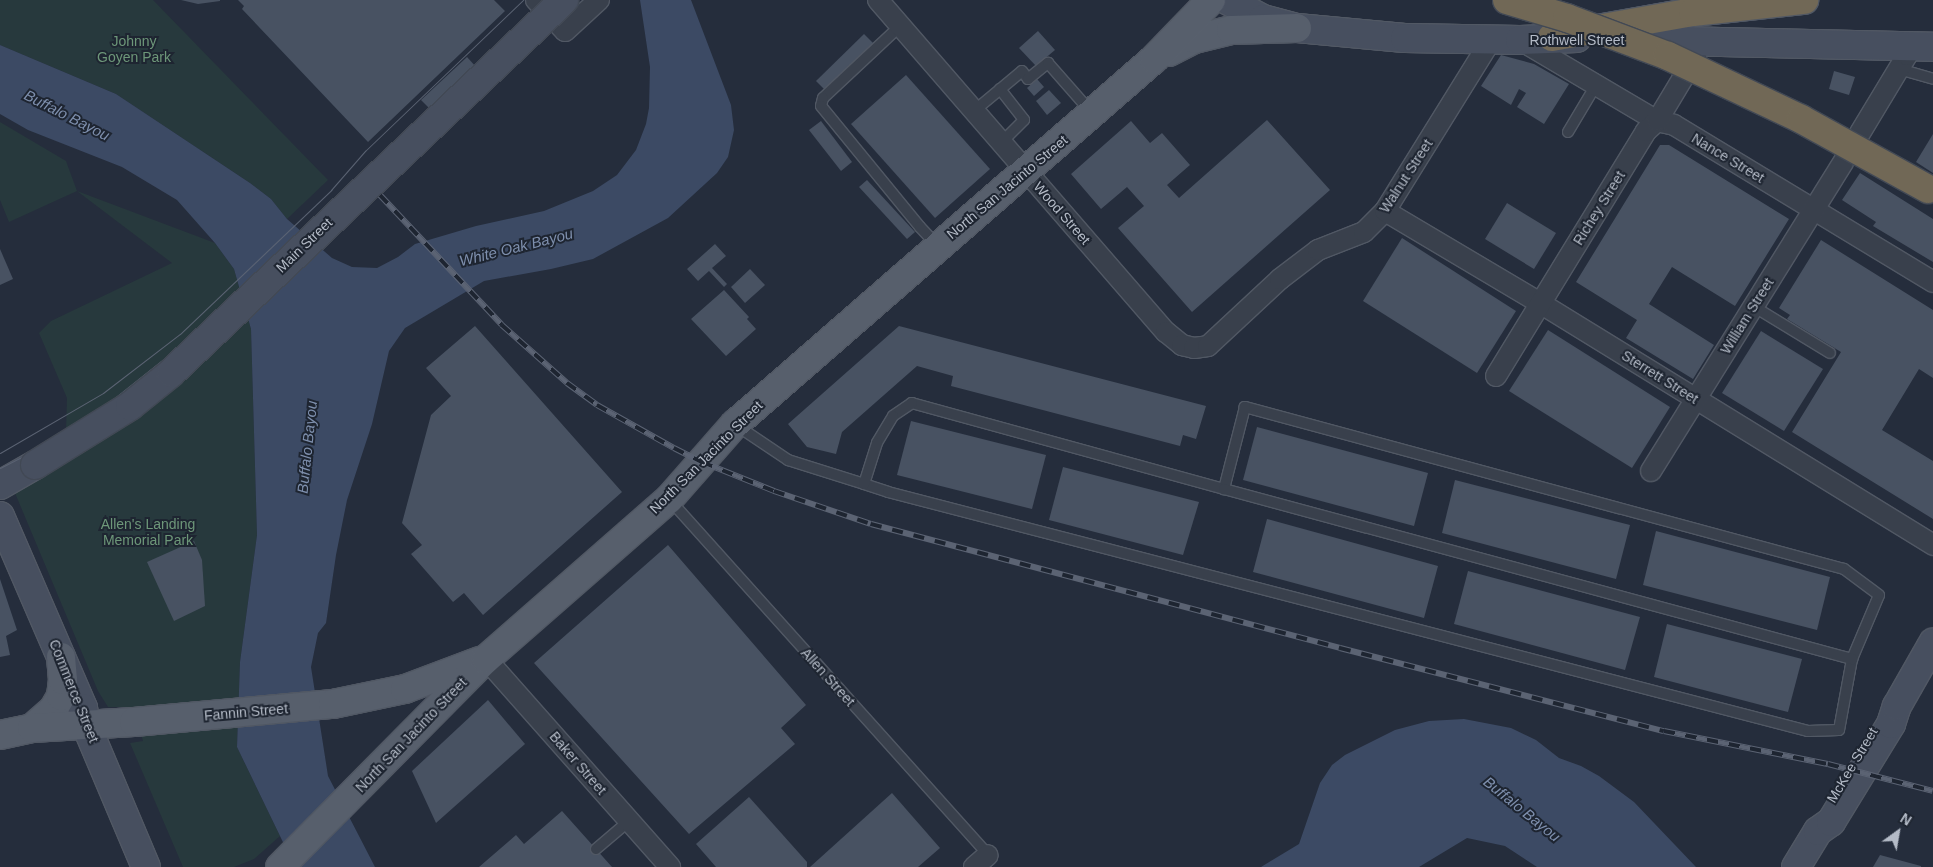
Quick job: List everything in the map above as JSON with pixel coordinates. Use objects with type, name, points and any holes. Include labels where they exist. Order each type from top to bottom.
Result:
[{"type":"highway","points":[[1507,0],[1567,18],[1668,56],[1801,119],[1930,190]]},
{"type":"highway","points":[[1552,37],[1694,12],[1804,0]]},
{"type":"main road","points":[[1181,39],[1211,0]]},
{"type":"main road","name":"Rothwell Street","points":[[1226,0],[1263,19],[1297,28],[1405,38],[1520,40],[1552,37],[1913,54]]},
{"type":"main road","name":"Main Street","points":[[0,485],[130,406],[171,373],[569,16]]},
{"type":"main road","points":[[1181,39],[1195,39],[1231,30],[1297,28]]},
{"type":"main road","name":"North San Jacinto Street","points":[[280,867],[486,659],[669,498],[735,424],[1154,59],[1181,39]]},
{"type":"main road","points":[[0,467],[31,467]]},
{"type":"main road","name":"Commerce Street","points":[[0,516],[83,708],[86,725],[146,867]]},
{"type":"main road","name":"McKee Street","points":[[1796,867],[1818,831],[1831,822],[1892,724],[1897,706],[1933,643]]},
{"type":"main road","points":[[32,728],[53,710],[61,696],[63,680],[61,657]]},
{"type":"main road","name":"Fannin Street","points":[[0,735],[32,728],[134,722],[333,704],[404,689],[486,659]]},
{"type":"street","points":[[536,0],[569,16],[598,0]]},
{"type":"street","name":"Wood Street","points":[[882,2],[900,26],[1166,332],[1182,345],[1194,348]]},
{"type":"street","name":"Walnut Street","points":[[1194,348],[1208,346],[1280,279],[1318,250],[1364,232],[1385,211],[1490,40]]},
{"type":"street","name":"Nance Street","points":[[1520,40],[1657,121],[1674,125],[1933,282]]},
{"type":"street","name":"Richey Street","points":[[1496,376],[1646,131],[1657,121],[1704,43]]},
{"type":"street","points":[[1860,133],[1913,54]]},
{"type":"street","name":"William Street","points":[[1651,471],[1843,162]]},
{"type":"street","name":"Sterrett Street","points":[[1385,211],[1540,303],[1933,545]]},
{"type":"street","name":"Baker Street","points":[[486,659],[670,867]]},
{"type":"lane","points":[[900,26],[824,98],[821,106],[920,227],[938,246]]},
{"type":"lane","points":[[1913,54],[1933,79]]},
{"type":"lane","points":[[974,111],[1022,71],[1028,79],[1048,63],[1093,113]]},
{"type":"lane","points":[[1568,132],[1596,85]]},
{"type":"lane","points":[[1000,90],[1022,115],[1024,120],[1001,143]]},
{"type":"lane","points":[[1754,306],[1830,353]]},
{"type":"lane","points":[[864,484],[877,443],[893,416],[912,403],[1852,659]]},
{"type":"lane","points":[[735,424],[788,460],[864,484],[1808,730],[1839,730],[1852,659],[1879,595],[1844,569],[1245,407],[1224,489]]},
{"type":"lane","name":"Allen Street","points":[[669,498],[981,861]]},
{"type":"lane","points":[[596,849],[629,820]]},
{"type":"green space","name":"Johnny Goyen Park","points":[[0,0],[153,0],[328,180],[287,219],[271,199],[250,183],[116,94],[0,45]]},
{"type":"green space","points":[[0,122],[66,161],[77,191],[9,222],[0,200]]},
{"type":"green space","name":"Allen's Landing Memorial Park","points":[[77,191],[215,243],[234,269],[251,329],[257,535],[240,662],[237,747],[280,836],[254,859],[234,867],[183,867],[130,743],[143,741],[133,707],[108,707],[98,691],[15,493],[65,464],[67,398],[39,333],[51,321],[172,263]]},
{"type":"water","points":[[640,0],[691,0],[731,105],[734,130],[728,157],[717,173],[668,218],[593,259],[484,281],[405,328],[389,351],[372,424],[347,500],[336,555],[326,623],[318,633],[311,667],[328,776],[375,867],[295,867],[237,747],[240,662],[257,535],[251,329],[234,269],[215,243],[177,200],[122,167],[28,130],[0,114],[0,45],[116,94],[250,183],[271,199],[287,219],[332,258],[352,267],[377,268],[398,257],[415,244],[476,226],[544,211],[593,191],[617,175],[636,150],[646,124],[649,108],[650,67]]},
{"type":"water","name":"Buffalo Bayou","points":[[1464,719],[1511,728],[1536,740],[1559,758],[1581,766],[1599,776],[1634,802],[1696,867],[1537,867],[1505,846],[1467,838],[1419,867],[1261,867],[1299,844],[1320,783],[1332,765],[1345,755],[1395,730],[1429,721]]},
{"type":"building","points":[[181,0],[220,0],[220,1],[198,4]]},
{"type":"building","points":[[238,0],[494,0],[505,11],[368,142],[242,9],[244,6]]},
{"type":"building","points":[[1038,31],[1055,50],[1036,66],[1019,48]]},
{"type":"building","points":[[864,34],[875,45],[827,92],[816,81]]},
{"type":"building","points":[[1501,55],[1534,64],[1569,84],[1544,124],[1517,107],[1526,93],[1519,89],[1511,105],[1481,86]]},
{"type":"building","points":[[467,57],[477,68],[432,111],[421,100]]},
{"type":"building","points":[[1834,71],[1855,77],[1849,95],[1829,89]]},
{"type":"building","points":[[906,75],[990,169],[935,218],[851,124]]},
{"type":"building","points":[[1037,79],[1044,87],[1034,96],[1027,88]]},
{"type":"building","points":[[1049,90],[1061,103],[1047,115],[1036,101]]},
{"type":"building","points":[[1267,120],[1330,190],[1192,312],[1118,228],[1144,206],[1127,187],[1101,209],[1071,174],[1131,121],[1150,143],[1162,133],[1190,165],[1167,185],[1179,198]]},
{"type":"building","points":[[821,121],[852,162],[841,171],[809,130]]},
{"type":"building","points":[[1933,134],[1933,173],[1916,162]]},
{"type":"building","points":[[1660,145],[1669,145],[1789,219],[1735,306],[1672,267],[1649,304],[1714,345],[1693,379],[1626,338],[1637,320],[1576,282]]},
{"type":"building","points":[[1860,173],[1933,219],[1933,262],[1873,226],[1876,222],[1842,200]]},
{"type":"building","points":[[867,180],[915,232],[907,239],[859,187]]},
{"type":"building","points":[[1507,203],[1556,233],[1534,269],[1485,239]]},
{"type":"building","points":[[1402,238],[1516,311],[1477,373],[1363,301]]},
{"type":"building","points":[[1821,240],[1933,310],[1933,378],[1919,369],[1882,430],[1933,461],[1933,519],[1792,432],[1841,352],[1787,319],[1790,315],[1779,308]]},
{"type":"building","points":[[715,244],[726,256],[712,268],[727,284],[724,287],[709,271],[698,281],[687,269]]},
{"type":"building","points":[[0,249],[13,279],[0,285]]},
{"type":"building","points":[[750,269],[765,285],[745,303],[731,287]]},
{"type":"building","points":[[724,290],[749,317],[747,319],[756,329],[726,356],[691,319]]},
{"type":"building","points":[[475,326],[622,492],[483,615],[464,593],[453,602],[411,554],[422,545],[402,523],[431,415],[451,396],[426,368]]},
{"type":"building","points":[[899,326],[1206,406],[1196,439],[1183,435],[1180,446],[951,386],[953,376],[917,366],[842,432],[836,454],[807,447],[788,424]]},
{"type":"building","points":[[1548,330],[1670,407],[1632,468],[1509,391]]},
{"type":"building","points":[[1761,331],[1823,369],[1784,431],[1722,393]]},
{"type":"building","points":[[911,421],[1046,455],[1032,509],[897,475]]},
{"type":"building","points":[[1257,427],[1428,473],[1414,526],[1243,480]]},
{"type":"building","points":[[1063,467],[1199,502],[1183,555],[1049,520]]},
{"type":"building","points":[[1455,480],[1630,525],[1616,579],[1442,533]]},
{"type":"building","points":[[1267,519],[1438,566],[1424,618],[1253,572]]},
{"type":"building","points":[[1656,531],[1830,577],[1817,630],[1643,585]]},
{"type":"building","points":[[194,541],[202,560],[205,606],[174,621],[147,562]]},
{"type":"building","points":[[668,545],[806,705],[781,728],[795,744],[689,834],[534,663]]},
{"type":"building","points":[[1468,571],[1640,617],[1625,670],[1454,624]]},
{"type":"building","points":[[0,579],[17,630],[6,636],[10,655],[0,657]]},
{"type":"building","points":[[1667,624],[1802,659],[1788,712],[1654,677]]},
{"type":"building","points":[[488,700],[525,744],[436,823],[412,771]]},
{"type":"building","points":[[892,793],[940,848],[918,867],[810,867]]},
{"type":"building","points":[[749,797],[807,862],[807,867],[716,867],[696,844]]},
{"type":"building","points":[[562,811],[612,867],[479,867],[516,835],[524,844]]},
{"type":"building","points":[[1880,855],[1921,866],[1921,867],[1873,867]]},
{"type":"tram line","points":[[0,453],[103,393],[180,334],[331,190],[365,151],[523,0]]},
{"type":"tram line","points":[[0,468],[32,452],[107,404],[185,342],[545,0]]},
{"type":"railway","points":[[380,195],[502,325],[567,383],[597,405],[674,448],[702,462],[774,491],[871,524],[1340,648],[1664,731],[1828,764],[1933,791]]},
{"type":"water label","name":"White Oak Bayou","points":[[516,247]]}]
